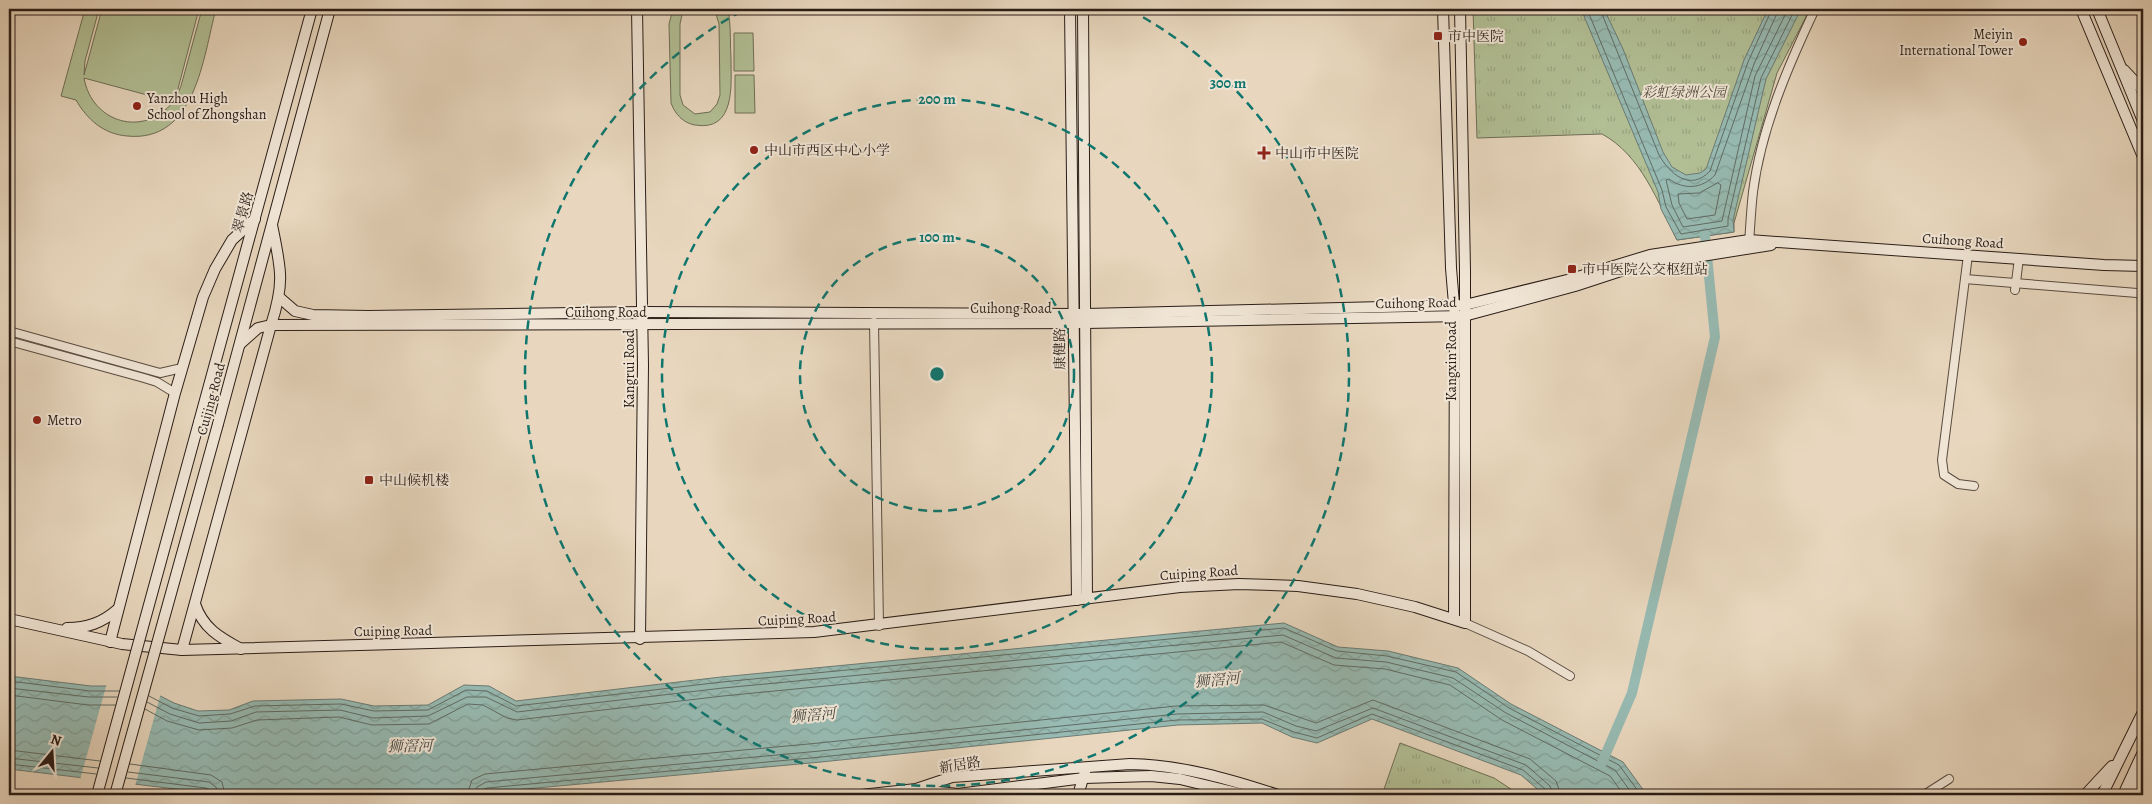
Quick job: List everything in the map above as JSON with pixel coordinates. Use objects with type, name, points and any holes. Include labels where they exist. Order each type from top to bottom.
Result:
[{"type":"street","name":"翠景路","points":[[97,795],[312,9]]},
{"type":"street","name":"Cuijing Road","points":[[115,795],[240,344],[330,9]]},
{"type":"street","name":"Kangrui Road","points":[[637,9],[642,312],[640,639]]},
{"type":"street","name":"康健路","points":[[1070,9],[1073,318],[1082,599]]},
{"type":"street","name":"康健路","points":[[1082,599],[1086,318],[1084,9]]},
{"type":"street","name":"Kangxin Road","points":[[1443,9],[1458,312],[1464,623]]},
{"type":"street","name":"Kangxin Road","points":[[1460,9],[1465,305]]},
{"type":"street","points":[[1749,245],[1753,191],[1764,141],[1790,62],[1816,9]]},
{"type":"street","points":[[2081,9],[2143,157]]},
{"type":"street","points":[[2097,9],[2143,121]]},
{"type":"street","points":[[2119,64],[2140,87],[2143,94]]},
{"type":"street","points":[[110,642],[175,393],[203,297],[214,269],[232,240],[255,219]]},
{"type":"street","points":[[182,650],[270,325],[280,298],[282,270],[272,226]]},
{"type":"street","name":"Cuihong Road","points":[[1458,312],[1465,305],[1571,279],[1650,255],[1679,254],[1749,245],[1780,243],[2143,266]]},
{"type":"street","name":"Cuihong Road","points":[[280,298],[295,311],[313,315],[642,312],[1086,318],[1458,312],[1576,286],[1679,254]]},
{"type":"street","points":[[1968,255],[1942,460],[1944,474],[1958,484],[1974,486]]},
{"type":"street","points":[[2015,286],[2019,258]]},
{"type":"street","points":[[1965,279],[2015,286],[2136,293],[2143,296]]},
{"type":"street","name":"Kangxin Road","points":[[1454,619],[1458,312]]},
{"type":"street","name":"Cuihong Road","points":[[240,344],[258,328],[270,325],[642,326],[1073,318]]},
{"type":"street","points":[[874,322],[879,626]]},
{"type":"street","points":[[9,331],[160,373],[182,368]]},
{"type":"street","points":[[9,341],[157,382],[175,393]]},
{"type":"street","name":"Cuiping Road","points":[[9,619],[110,642],[182,650],[640,639],[771,635],[879,626],[1180,587],[1269,584],[1357,594],[1415,607],[1454,619],[1506,640],[1570,676]]},
{"type":"street","points":[[195,604],[201,620],[212,633],[242,649]]},
{"type":"street","points":[[49,628],[90,626],[100,622],[118,609]]},
{"type":"street","points":[[2102,795],[2143,712]]},
{"type":"street","points":[[2139,795],[2143,775],[2142,754]]},
{"type":"street","points":[[2122,795],[2142,754]]},
{"type":"street","points":[[2085,795],[2121,756]]},
{"type":"street","name":"新居路","points":[[916,789],[952,777],[1084,766],[1154,765],[1229,779],[1278,795]]},
{"type":"street","points":[[1071,795],[1084,766]]},
{"type":"street","points":[[2131,795],[2143,775]]},
{"type":"street","name":"新居路","points":[[916,789],[958,794],[1080,778],[1151,776],[1180,779],[1246,795]]},
{"type":"street","points":[[1078,795],[1080,778]]},
{"type":"street","points":[[1930,794],[1949,779]]},
{"type":"street","points":[[861,795],[916,789]]},
{"type":"green space","points":[[85,9],[99,9],[85,61],[84,75],[102,9],[199,9],[175,100],[181,86],[202,9],[216,9],[200,72],[192,93],[182,112],[168,126],[150,135],[118,135],[103,129],[91,119],[76,100],[61,96]],"holes":[[[84,78],[173,102],[161,113],[148,120],[134,122],[121,120],[108,115],[97,106],[89,93]]]},
{"type":"green space","points":[[673,9],[687,9],[682,15],[680,24],[680,95],[683,105],[695,114],[710,112],[717,104],[720,95],[719,24],[716,14],[711,9],[726,9],[729,16],[731,81],[728,104],[724,114],[718,121],[708,125],[695,125],[683,120],[671,103],[669,24]]},
{"type":"green space","name":"彩虹绿洲公园","points":[[1473,9],[1810,9],[1777,73],[1734,223],[1734,232],[1677,240],[1655,195],[1638,167],[1616,143],[1602,134],[1477,138]]},
{"type":"green space","points":[[734,33],[753,33],[754,71],[734,71]]},
{"type":"green space","points":[[735,75],[754,75],[755,113],[735,113]]},
{"type":"green space","points":[[1400,743],[1494,778],[1520,795],[1382,795]]},
{"type":"water","points":[[1581,9],[1604,9],[1623,49],[1663,152],[1672,167],[1686,175],[1700,173],[1706,169],[1744,60],[1768,9],[1801,9],[1766,79],[1733,220],[1734,232],[1677,240],[1661,209],[1658,192]]},
{"type":"water","name":"狮滘河","points":[[1284,623],[1338,647],[1388,651],[1458,668],[1511,704],[1623,762],[1647,795],[1544,795],[1521,775],[1372,719],[1317,743],[1292,737],[1262,723],[1178,725],[821,762],[460,795],[226,795],[9,769],[9,676],[91,686],[141,686],[174,703],[198,711],[229,710],[253,701],[341,699],[374,706],[428,705],[464,685],[489,686],[516,701],[721,677]]},
{"type":"pier","points":[[107,683],[141,683],[161,693],[135,786],[80,780]]},
{"type":"waterway","points":[[1601,765],[1632,693],[1715,337],[1705,236]]},
{"type":"place","name":"市中医院","points":[[1438,36]]},
{"type":"place","name":"Meiyin International Tower","points":[[2023,42]]},
{"type":"place","name":"Yanzhou High School of Zhongshan","points":[[137,106]]},
{"type":"place","name":"中山市西区中心小学","points":[[754,150]]},
{"type":"place","name":"中山市中医院","points":[[1264,153]]},
{"type":"place","name":"市中医院公交枢纽站","points":[[1572,269]]},
{"type":"place","name":"Metro","points":[[37,420]]},
{"type":"place","name":"中山候机楼","points":[[369,480]]}]
